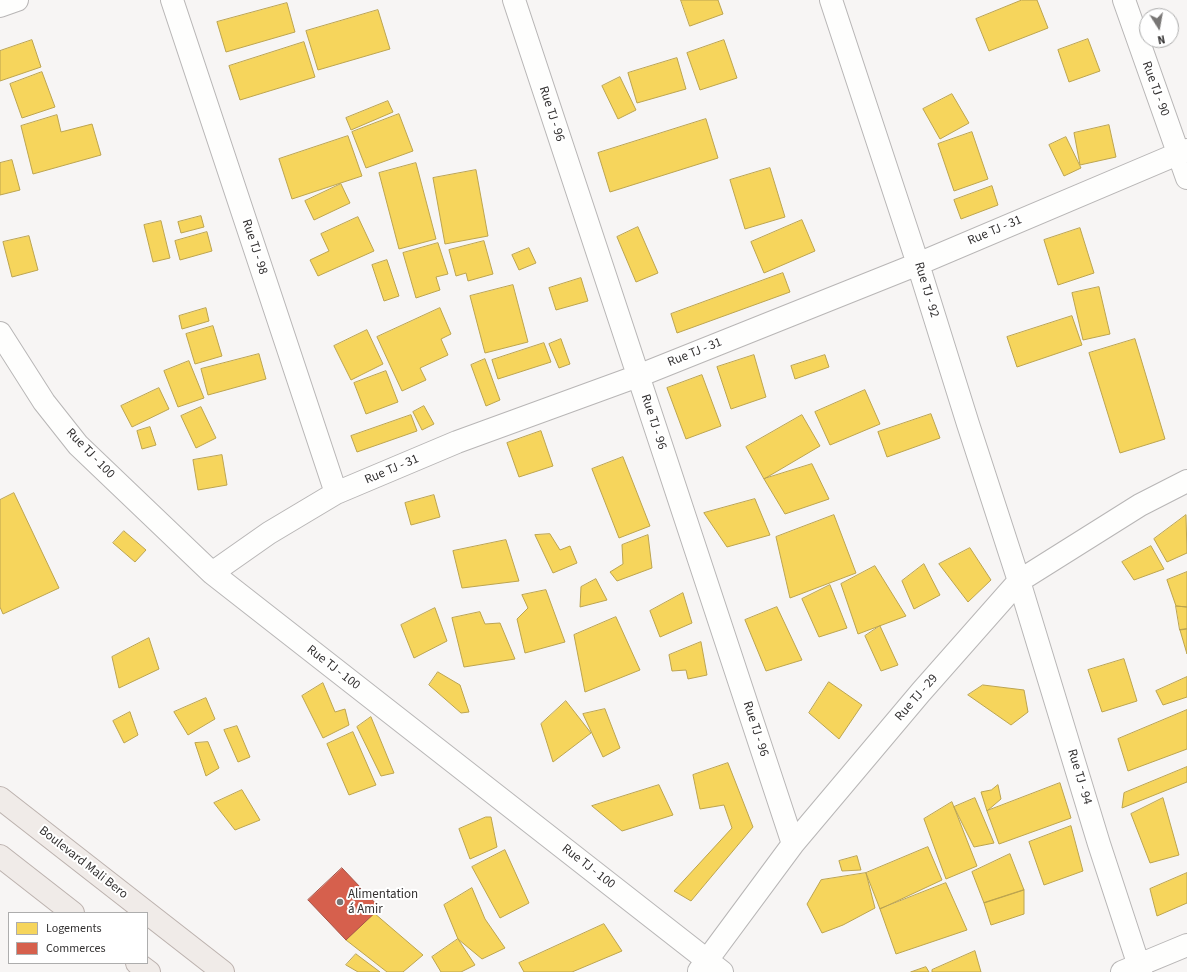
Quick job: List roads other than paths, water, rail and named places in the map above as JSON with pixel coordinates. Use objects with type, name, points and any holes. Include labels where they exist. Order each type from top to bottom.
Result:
[{"type":"main road","name":"Boulevard Mali Bero","points":[[0,798],[146,912]]},
{"type":"main road","points":[[0,856],[72,912]]},
{"type":"main road","name":"Boulevard Mali Bero","points":[[148,913],[223,972]]},
{"type":"main road","points":[[138,964],[149,972]]},
{"type":"street","points":[[0,6],[17,0]]},
{"type":"street","name":"Rue TJ - 98","points":[[172,0],[336,493]]},
{"type":"street","name":"Rue TJ - 96","points":[[514,0],[793,844]]},
{"type":"street","name":"Rue TJ - 92","points":[[831,0],[918,264],[1019,580]]},
{"type":"street","name":"Rue TJ - 90","points":[[1124,0],[1183,151],[1187,178]]},
{"type":"street","name":"Rue TJ - 31","points":[[212,573],[269,533],[336,493],[457,442],[638,376],[918,264],[1183,151]]},
{"type":"street","name":"Rue TJ - 100","points":[[0,334],[44,402],[78,445],[212,573],[709,968]]},
{"type":"street","name":"Rue TJ - 29","points":[[709,968],[793,844],[921,692],[1019,580],[1140,505],[1187,481]]},
{"type":"street","name":"Rue TJ - 94","points":[[1019,580],[1099,844],[1134,970]]},
{"type":"street","points":[[1134,970],[1187,945]]},
{"type":"place","name":"Alimentation á Amir","points":[[340,902]]}]
